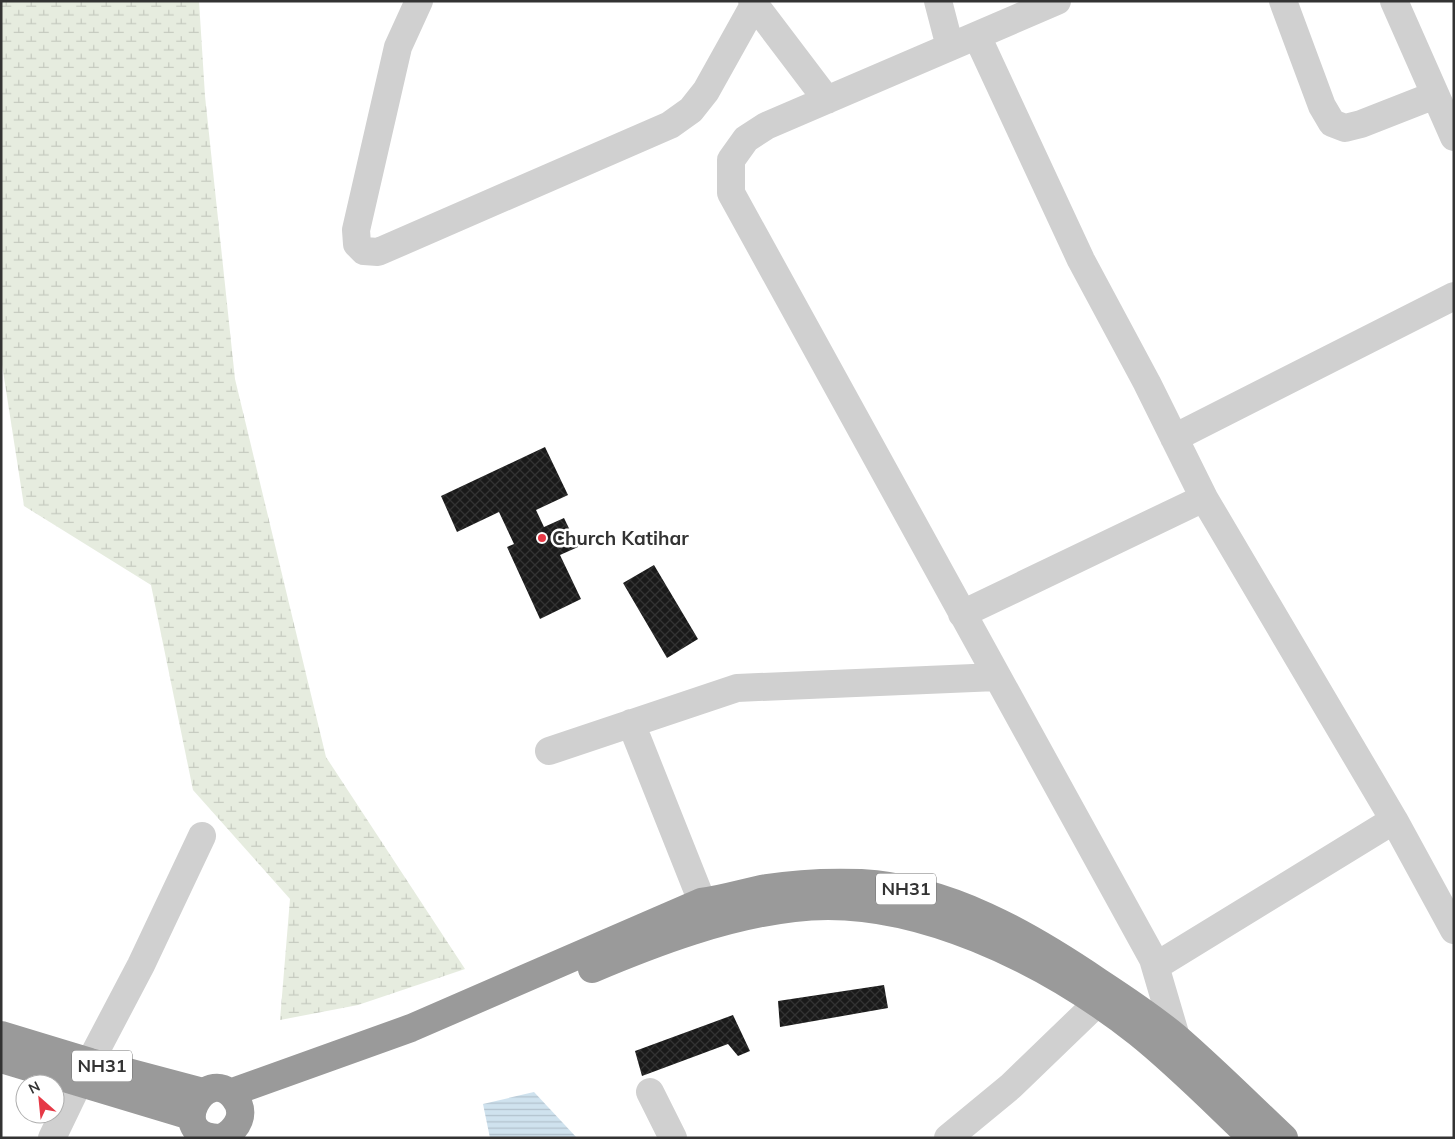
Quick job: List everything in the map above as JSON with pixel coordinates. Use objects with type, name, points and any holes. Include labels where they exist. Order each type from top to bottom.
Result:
[{"type":"highway","name":"NH31","points":[[473,1012],[701,902],[726,899],[765,888],[807,883],[862,883],[903,888],[958,905],[1005,924],[1065,959],[1176,1037],[1284,1138]]},
{"type":"highway","name":"NH31","points":[[1,1059],[203,1092],[217,1088],[235,1098],[413,1037],[473,1012],[683,934],[795,908],[844,906],[896,912],[960,930],[1056,979],[1096,1004],[1138,1034],[1252,1138]]},
{"type":"highway","name":"NH31","points":[[1,1035],[191,1116]]},
{"type":"highway","points":[[203,1092],[193,1102],[191,1116],[196,1130],[208,1138],[219,1138]]},
{"type":"highway","points":[[222,1138],[234,1131],[241,1118],[235,1098]]},
{"type":"street","points":[[419,1],[398,47],[356,230],[357,244],[364,252],[378,252],[670,125],[691,110],[706,90],[753,3],[813,83]]},
{"type":"street","points":[[1056,1],[977,36],[948,41],[813,83],[766,126],[746,139],[731,160],[731,193],[1156,966],[1176,1037]]},
{"type":"street","points":[[1283,1],[1322,106],[1332,123],[1345,128],[1361,124],[1435,95]]},
{"type":"street","points":[[1394,1],[1454,137]]},
{"type":"street","points":[[938,3],[948,41]]},
{"type":"street","points":[[977,36],[1081,260],[1204,498],[1394,820],[1447,898],[1454,930]]},
{"type":"street","points":[[1174,438],[1454,296]]},
{"type":"street","points":[[962,614],[1204,498]]},
{"type":"street","points":[[549,751],[737,688],[997,678]]},
{"type":"street","points":[[631,723],[712,927]]},
{"type":"street","points":[[1156,966],[1394,820]]},
{"type":"street","points":[[52,1138],[84,1072],[141,965],[202,836]]},
{"type":"street","points":[[948,1138],[1011,1086],[1096,1004]]},
{"type":"street","points":[[650,1092],[673,1138]]},
{"type":"green space","points":[[1,1],[199,1],[205,96],[235,379],[326,757],[465,969],[358,1005],[280,1020],[290,899],[193,790],[151,585],[24,506],[1,358]]},
{"type":"water","points":[[534,1092],[577,1138],[490,1138],[483,1104]]},
{"type":"building","name":"Church Katihar","points":[[545,447],[568,495],[536,510],[544,527],[564,518],[578,547],[560,555],[581,599],[540,619],[507,547],[514,544],[499,512],[457,532],[441,496]]},
{"type":"building","points":[[654,565],[698,639],[667,658],[623,583]]},
{"type":"building","points":[[884,985],[888,1008],[780,1027],[778,1001]]},
{"type":"building","points":[[733,1015],[750,1051],[738,1056],[728,1044],[642,1076],[635,1051]]},
{"type":"place","name":"Church Katihar","points":[[542,538]]}]
